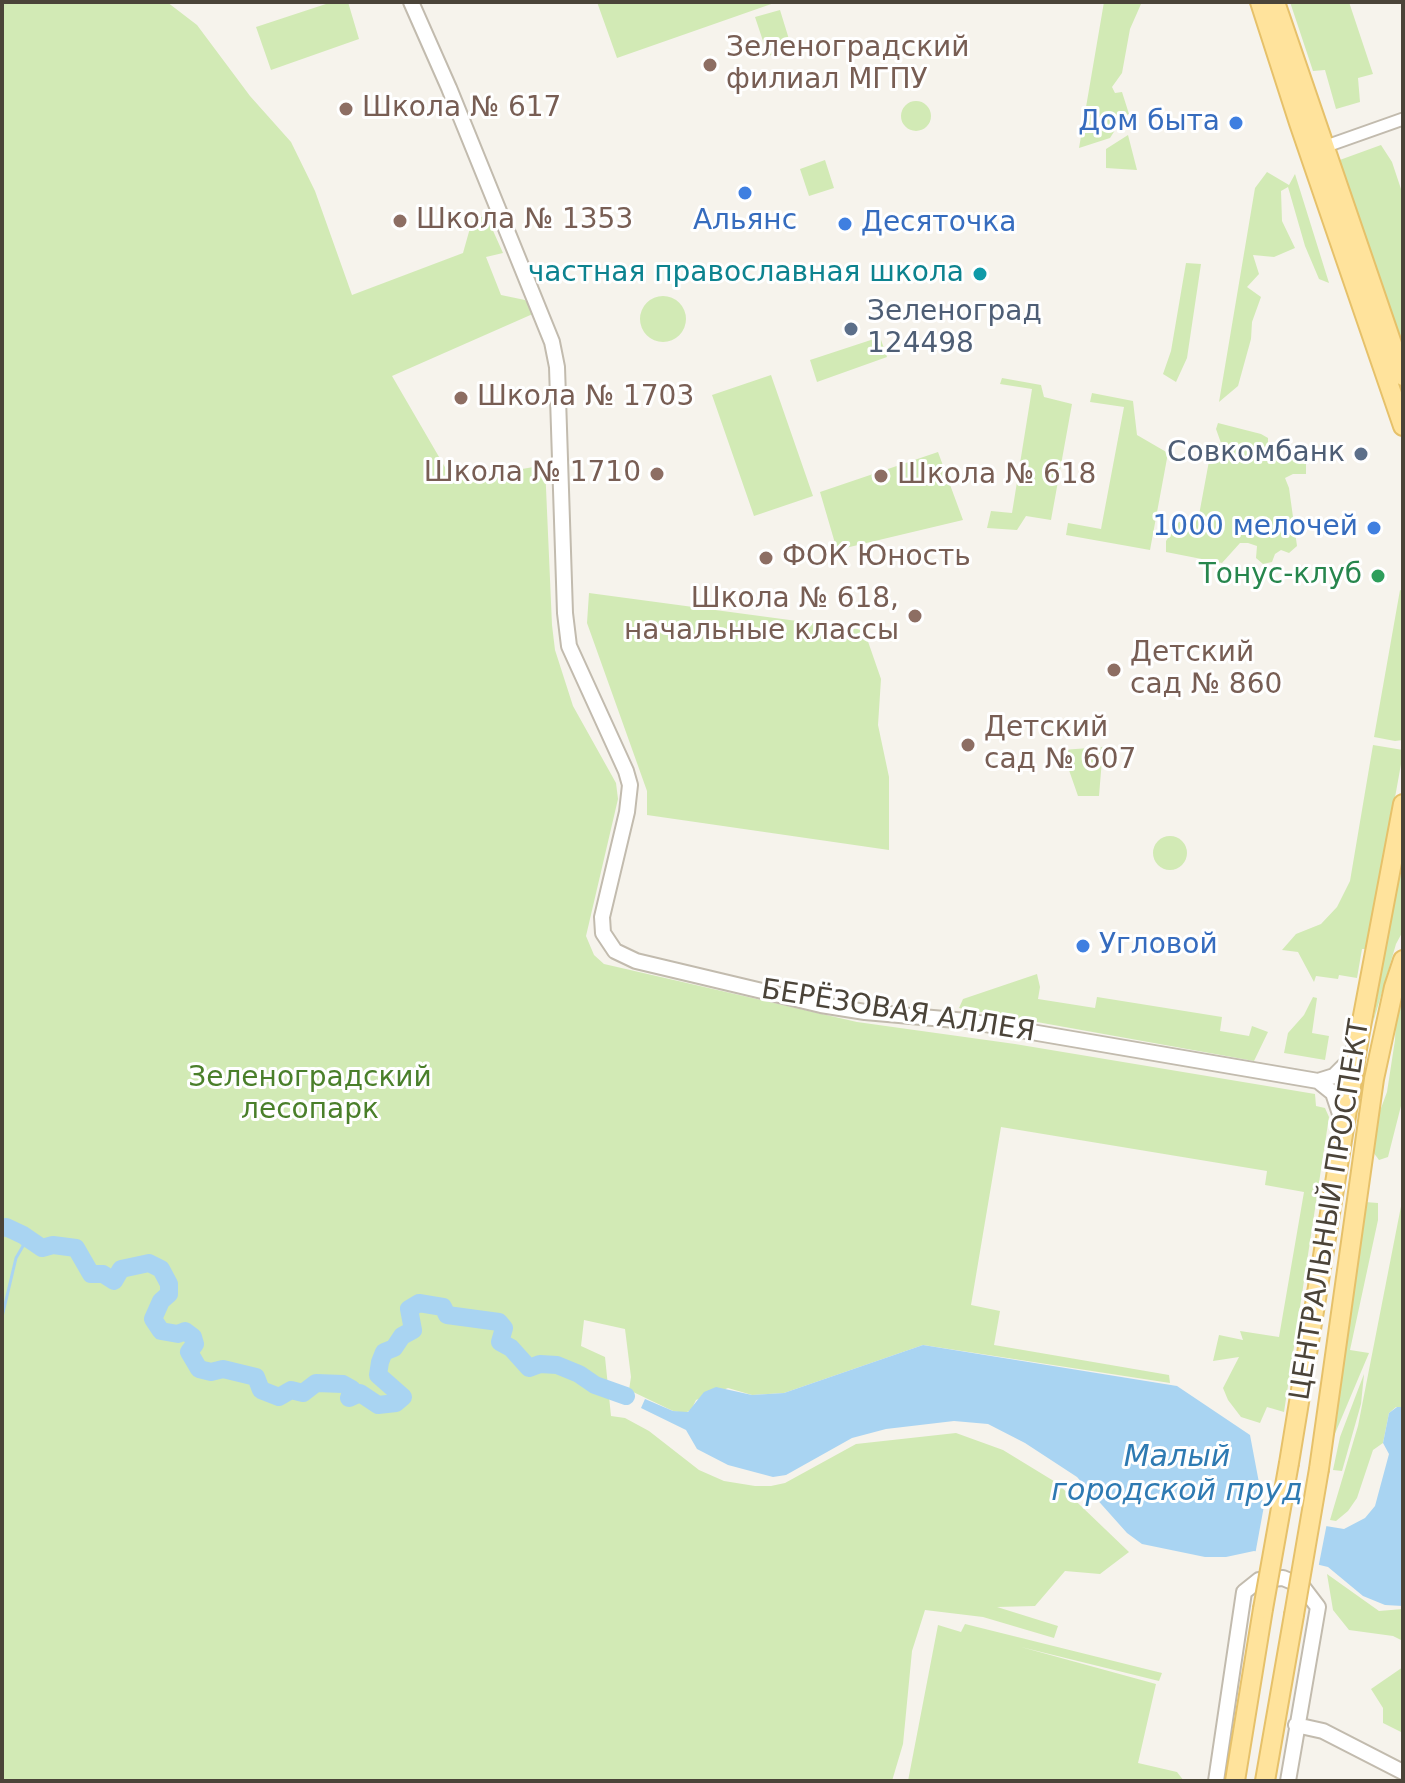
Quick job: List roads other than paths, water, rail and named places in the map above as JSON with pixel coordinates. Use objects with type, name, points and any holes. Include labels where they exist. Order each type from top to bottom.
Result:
[{"type":"main road","points":[[1270,9],[1348,243],[1403,426]]},
{"type":"main road","points":[[1348,243],[1403,376]]},
{"type":"main road","name":"ЦЕНТРАЛЬНЫЙ ПРОСПЕКТ","points":[[1235,1781],[1359,1037],[1403,804]]},
{"type":"main road","name":"ЦЕНТРАЛЬНЫЙ ПРОСПЕКТ","points":[[1398,829],[1403,859]]},
{"type":"main road","name":"ЦЕНТРАЛЬНЫЙ ПРОСПЕКТ","points":[[1265,1781],[1319,1469],[1374,1079],[1403,960]]},
{"type":"street","name":"БЕРЁЗОВАЯ АЛЛЕЯ","points":[[411,2],[549,334],[557,367],[565,613],[569,646],[630,785],[627,812],[602,917],[603,933],[608,943],[615,951],[636,961],[821,1005],[967,1021],[1318,1081]]},
{"type":"street","points":[[1317,150],[1403,119]]},
{"type":"street","points":[[1318,1081],[1341,1070],[1359,1037]]},
{"type":"street","points":[[1318,1081],[1338,1101],[1344,1137]]},
{"type":"street","points":[[1216,1781],[1244,1592],[1259,1580],[1283,1578],[1302,1586],[1318,1607],[1288,1781]]},
{"type":"street","points":[[1296,1725],[1323,1731],[1403,1772]]},
{"type":"water","name":"Малый городской пруд","points":[[923,1345],[1177,1386],[1250,1435],[1263,1504],[1277,1518],[1344,1529],[1365,1518],[1375,1506],[1389,1454],[1383,1443],[1389,1413],[1403,1407],[1403,1606],[1385,1605],[1363,1596],[1328,1567],[1299,1560],[1254,1551],[1226,1557],[1205,1557],[1142,1544],[1127,1533],[1077,1477],[1025,1443],[988,1424],[954,1421],[886,1429],[852,1438],[786,1475],[773,1477],[728,1465],[697,1449],[686,1430],[641,1408],[645,1399],[673,1411],[688,1412],[704,1392],[716,1387],[752,1395],[784,1393]]},
{"type":"waterway","points":[[2,1228],[23,1235],[42,1248],[53,1245],[76,1248],[91,1274],[103,1274],[114,1281],[121,1269],[149,1263],[161,1269],[169,1284],[169,1294],[161,1301],[153,1319],[161,1331],[178,1334],[185,1331],[193,1337],[195,1344],[189,1352],[199,1369],[211,1372],[223,1369],[256,1377],[261,1390],[279,1397],[291,1390],[303,1393],[316,1383],[343,1384],[352,1389],[349,1398],[360,1393],[378,1405],[396,1403],[403,1397],[378,1375],[380,1362],[384,1352],[394,1348],[402,1336],[413,1330],[409,1309],[419,1303],[443,1307],[447,1315],[499,1322],[504,1328],[500,1342],[511,1348],[529,1368],[540,1364],[557,1365],[595,1385],[626,1396]]},
{"type":"waterway","points":[[2,1317],[16,1258],[23,1246],[23,1235]]},
{"type":"place","name":"Зеленоградский филиал МГПУ","points":[[710,65]]},
{"type":"place","name":"Школа № 617","points":[[346,109]]},
{"type":"place","name":"Дом быта","points":[[1236,123]]},
{"type":"place","name":"Альянс","points":[[745,193]]},
{"type":"place","name":"Школа № 1353","points":[[400,221]]},
{"type":"place","name":"Десяточка","points":[[845,224]]},
{"type":"place","name":"частная православная школа","points":[[980,274]]},
{"type":"place","name":"Зеленоград 124498","points":[[851,329]]},
{"type":"place","name":"Школа № 1703","points":[[461,398]]},
{"type":"place","name":"Совкомбанк","points":[[1361,454]]},
{"type":"place","name":"Школа № 1710","points":[[657,474]]},
{"type":"place","name":"Школа № 618","points":[[881,476]]},
{"type":"place","name":"1000 мелочей","points":[[1374,528]]},
{"type":"place","name":"ФОК Юность","points":[[766,558]]},
{"type":"place","name":"Тонус-клуб","points":[[1378,576]]},
{"type":"place","name":"Школа № 618, начальные классы","points":[[915,616]]},
{"type":"place","name":"Детский сад № 860","points":[[1114,670]]},
{"type":"place","name":"Детский сад № 607","points":[[968,745]]},
{"type":"place","name":"Угловой","points":[[1083,946]]},
{"type":"park label","name":"Зеленоградский лесопарк","points":[[310,1095]]}]
